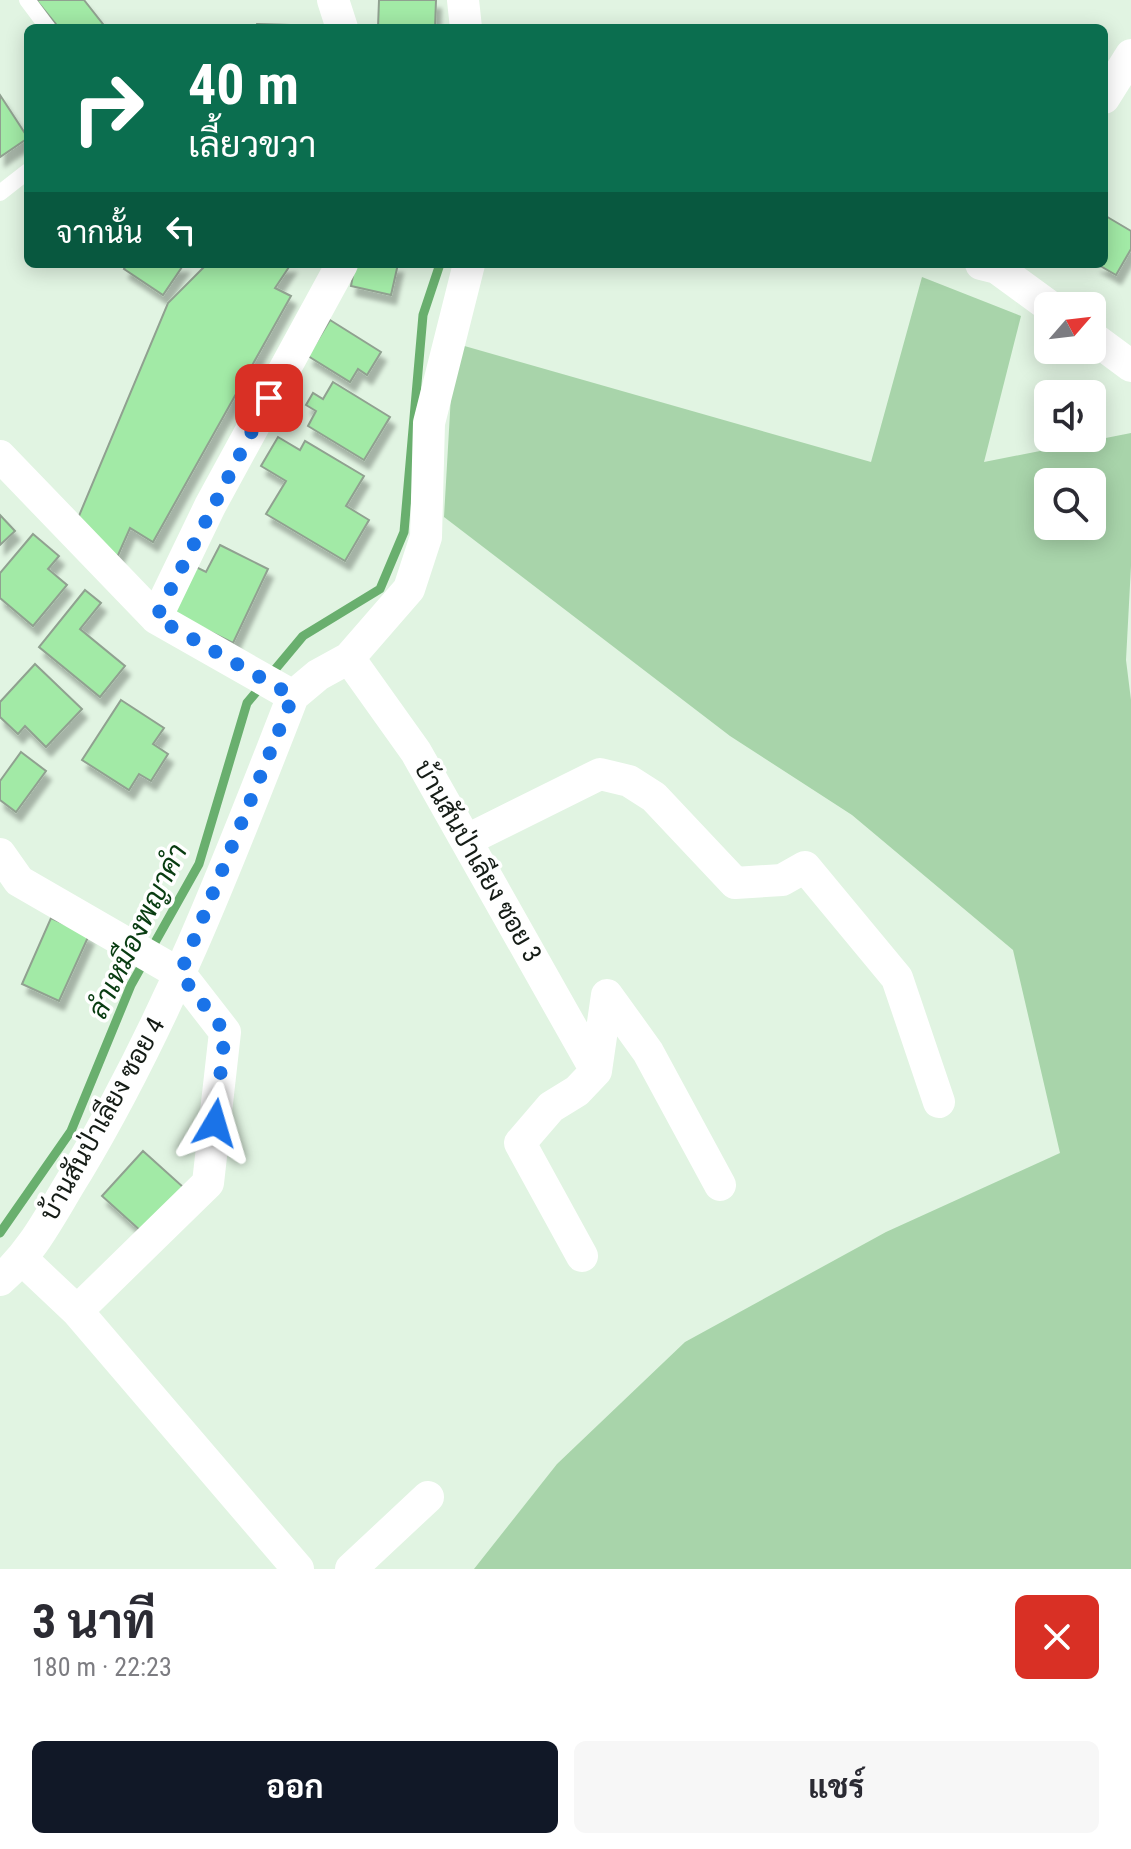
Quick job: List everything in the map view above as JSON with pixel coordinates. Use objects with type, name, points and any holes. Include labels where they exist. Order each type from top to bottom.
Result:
[{"type":"street","points":[[333,0],[341,24]]},
{"type":"street","points":[[463,0],[466,24]]},
{"type":"street","points":[[1108,92],[1131,55]]},
{"type":"street","points":[[156,618],[210,506],[340,268]]},
{"type":"street","points":[[0,456],[156,618],[280,690],[318,675],[349,658],[409,589],[426,537],[429,423],[468,268]]},
{"type":"street","points":[[996,268],[1034,295]]},
{"type":"street","points":[[1106,347],[1131,366]]},
{"type":"street","name":"บ้านสันป่าเลียง ซอย 3","points":[[349,658],[416,752],[596,1071]]},
{"type":"street","name":"บ้านสันป่าเลียง ซอย 4","points":[[12,1270],[106,1123],[172,969],[280,690]]},
{"type":"street","points":[[467,840],[600,774],[629,781],[654,797],[735,883],[782,880],[805,867],[897,978],[939,1102]]},
{"type":"street","points":[[0,854],[19,881],[172,969],[225,1032],[208,1183],[77,1311]]},
{"type":"street","points":[[582,1256],[520,1143],[551,1107],[577,1091],[596,1071],[607,995],[648,1052],[720,1185]]},
{"type":"street","points":[[12,1270],[77,1311],[298,1569]]},
{"type":"street","points":[[351,1569],[428,1497]]},
{"type":"lane","points":[[27,0],[45,24]]},
{"type":"lane","points":[[0,193],[24,174]]},
{"type":"green space","points":[[922,277],[1021,316],[984,462],[1035,452],[1106,452],[1106,438],[1131,433],[1131,566],[1126,660],[1131,700],[1131,1569],[474,1569],[557,1464],[685,1342],[886,1232],[1060,1153],[1013,950],[852,815],[730,736],[444,517],[454,343],[871,462]]},
{"type":"building","points":[[36,0],[84,0],[103,24],[56,24]]},
{"type":"building","points":[[379,0],[436,0],[435,24],[378,24]]},
{"type":"building","points":[[0,95],[24,132],[24,141],[0,157]]},
{"type":"building","points":[[1108,217],[1131,231],[1131,249],[1116,275],[1104,268],[1108,268]]},
{"type":"building","points":[[125,268],[181,268],[163,295]]},
{"type":"building","points":[[203,268],[288,268],[275,288],[291,296],[153,542],[130,528],[115,562],[76,523],[168,303]]},
{"type":"building","points":[[354,268],[397,268],[391,295],[351,286]]},
{"type":"building","points":[[330,320],[381,352],[367,375],[358,369],[350,382],[308,356]]},
{"type":"building","points":[[333,382],[390,417],[364,460],[308,426],[316,411],[306,405],[313,393],[323,399]]},
{"type":"building","points":[[278,437],[300,450],[305,441],[364,476],[346,506],[369,520],[345,561],[266,514],[286,481],[261,466]]},
{"type":"building","points":[[0,515],[15,531],[0,545]]},
{"type":"building","points":[[33,534],[59,556],[48,569],[67,585],[33,626],[0,598],[0,573]]},
{"type":"building","points":[[220,545],[268,569],[233,643],[166,610],[188,563],[206,572]]},
{"type":"building","points":[[85,590],[101,603],[80,629],[125,666],[100,697],[39,647]]},
{"type":"building","points":[[35,664],[82,709],[46,747],[25,726],[18,734],[0,717],[0,702]]},
{"type":"building","points":[[121,700],[164,728],[153,744],[168,754],[151,781],[139,774],[129,790],[82,760]]},
{"type":"building","points":[[21,752],[46,771],[16,812],[0,800],[0,781]]},
{"type":"building","points":[[51,918],[89,935],[59,1001],[22,984]]},
{"type":"building","points":[[143,1151],[183,1187],[142,1232],[102,1196]]},
{"type":"waterway","name":"ลำเหมืองพญาคำ","points":[[0,1233],[71,1131],[131,985],[199,864],[247,703],[303,636],[380,589],[404,532],[423,315],[439,268]]},
{"type":"route","points":[[215,1123],[225,1032],[180,974],[243,826],[293,696],[235,666],[156,618],[210,506],[269,398]]}]
